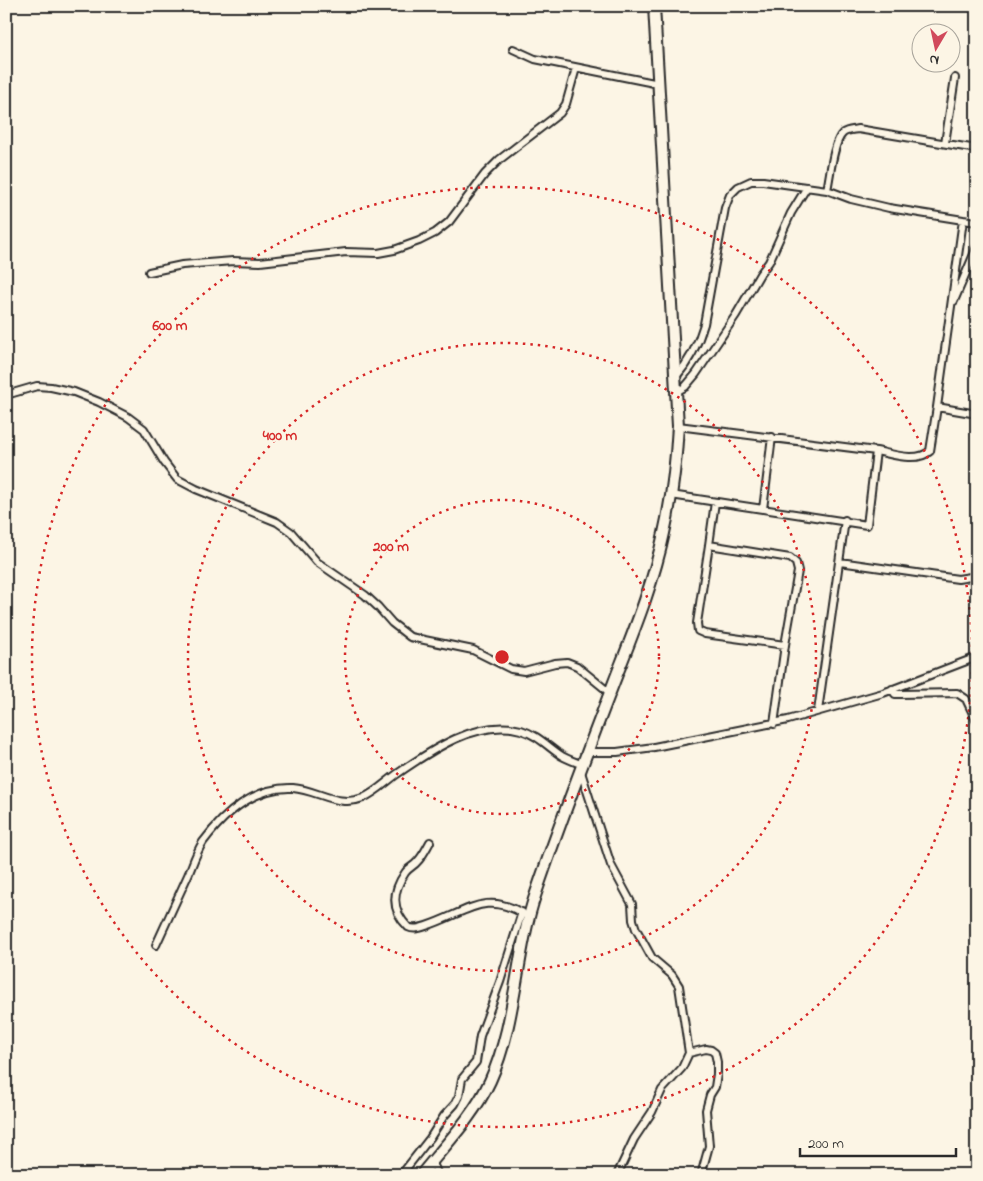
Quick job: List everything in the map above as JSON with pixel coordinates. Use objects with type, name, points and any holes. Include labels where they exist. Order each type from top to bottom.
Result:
[{"type":"highway","points":[[421,1175],[464,1123],[489,1082],[498,1059],[506,1032],[525,914],[535,894],[644,604],[664,532],[678,426],[654,6]]},
{"type":"street","points":[[513,49],[535,59],[659,84]]},
{"type":"street","points":[[148,272],[182,265],[233,261],[260,262],[346,252],[394,250],[435,233],[449,222],[485,174],[499,160],[560,113],[566,104],[576,68]]},
{"type":"street","points":[[945,144],[955,78]]},
{"type":"street","points":[[827,190],[837,143],[845,132],[858,130],[977,149]]},
{"type":"street","points":[[675,379],[691,358],[704,324],[725,208],[730,195],[738,187],[751,181],[807,187],[827,190],[852,199],[889,208],[977,222]]},
{"type":"street","points":[[676,392],[685,387],[696,374],[736,315],[769,262],[791,213],[807,187]]},
{"type":"street","points":[[678,426],[918,458],[925,455],[930,451],[963,220]]},
{"type":"street","points":[[951,309],[977,247]]},
{"type":"street","points":[[6,395],[37,386],[51,387],[90,398],[128,417],[144,429],[177,479],[196,489],[277,522],[291,532],[317,562],[365,595],[392,623],[410,637],[473,650],[511,669],[524,671],[567,662],[577,666],[610,693]]},
{"type":"street","points":[[937,407],[977,414]]},
{"type":"street","points":[[762,509],[772,438]]},
{"type":"street","points":[[670,495],[845,520],[867,525],[876,451]]},
{"type":"street","points":[[716,502],[697,624],[698,631],[705,634],[785,645]]},
{"type":"street","points":[[818,711],[845,520]]},
{"type":"street","points":[[709,545],[790,558],[796,562],[798,571],[774,724]]},
{"type":"street","points":[[840,562],[958,580],[977,576]]},
{"type":"street","points":[[588,752],[617,752],[654,747],[774,724],[892,689],[977,657]]},
{"type":"street","points":[[892,689],[895,694],[957,694],[966,699],[977,722]]},
{"type":"street","points":[[156,945],[202,844],[232,809],[252,797],[271,790],[293,788],[310,791],[334,800],[352,801],[364,798],[400,772],[451,740],[480,730],[499,728],[520,730],[536,736],[582,768],[612,865],[632,904],[633,920],[636,928],[652,958],[672,975],[679,986],[689,1053],[682,1068],[662,1090],[652,1112],[634,1139],[617,1175]]},
{"type":"street","points":[[401,1175],[455,1104],[459,1096],[462,1079],[476,1062],[480,1036],[525,914],[516,908],[504,904],[478,904],[429,925],[417,928],[408,927],[397,914],[394,902],[396,892],[405,873],[418,862],[430,842]]},
{"type":"street","points":[[689,1053],[706,1049],[711,1050],[715,1053],[717,1062],[715,1087],[710,1094],[706,1110],[709,1146],[701,1175]]},
{"type":"street","points":[[432,1161],[438,1175]]}]
